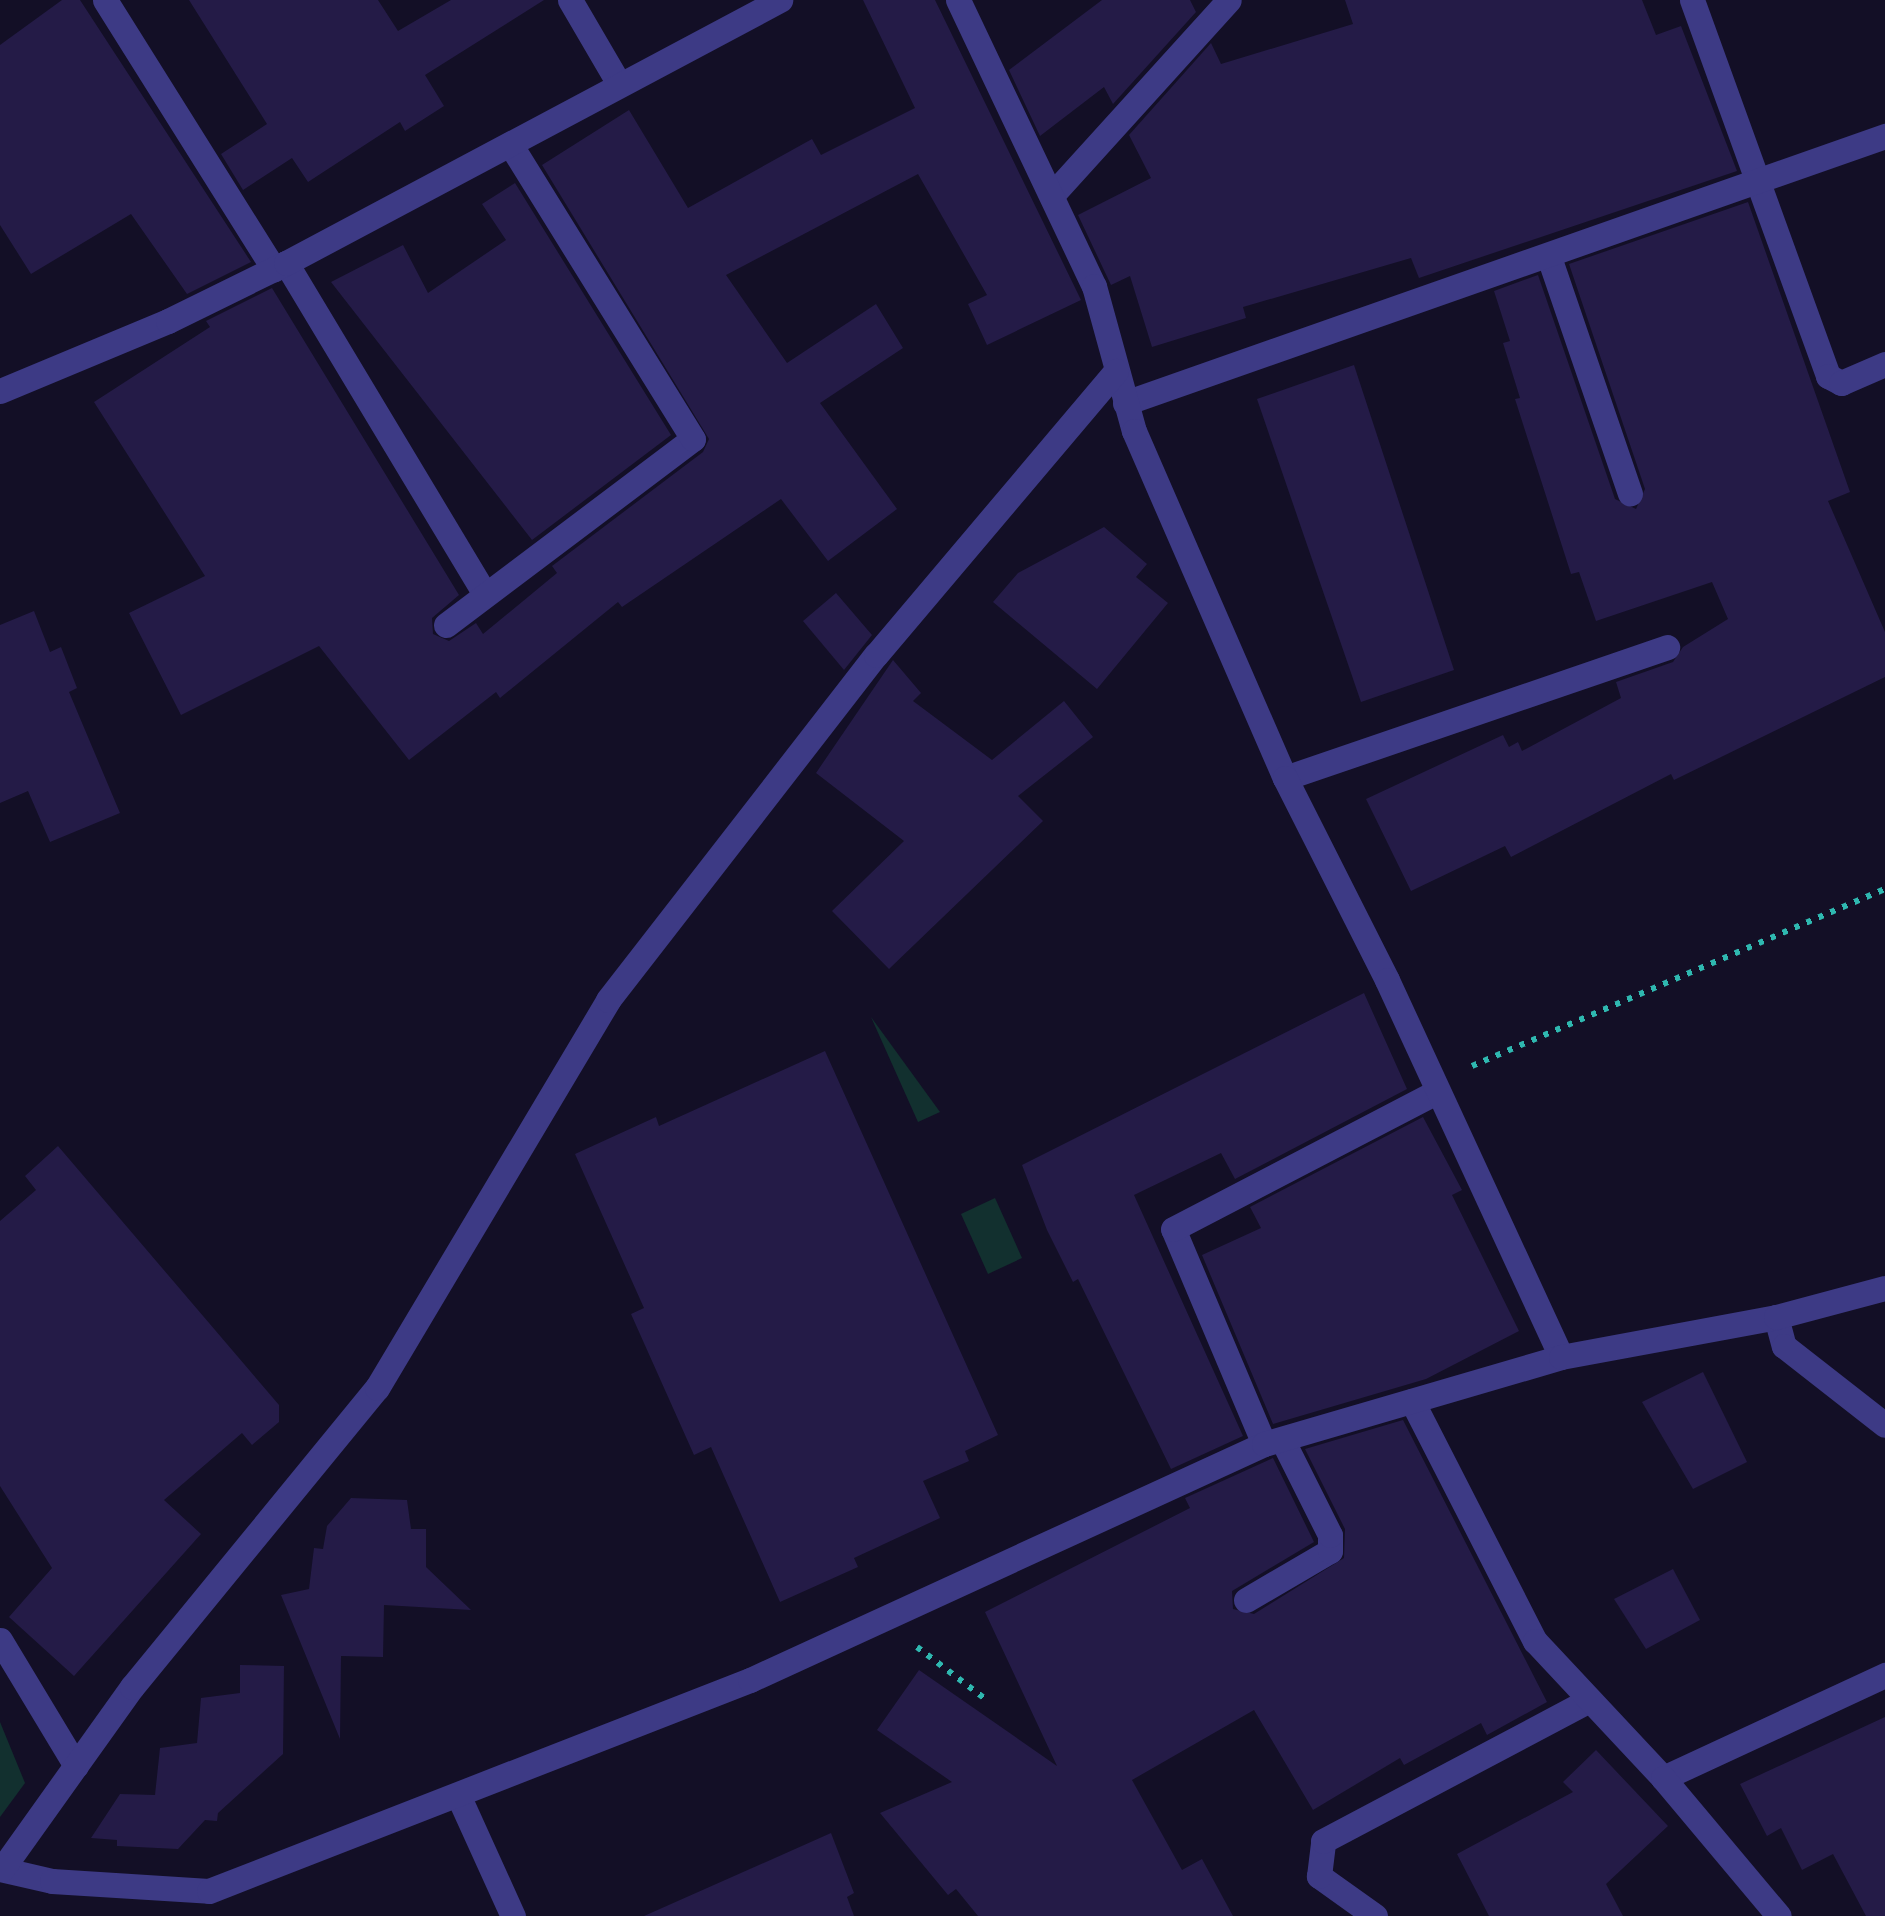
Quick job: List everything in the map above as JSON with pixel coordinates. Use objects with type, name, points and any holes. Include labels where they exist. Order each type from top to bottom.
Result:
[{"type":"street","points":[[104,0],[280,266],[485,594]]},
{"type":"street","points":[[570,0],[619,84]]},
{"type":"street","points":[[0,391],[280,266],[780,0]]},
{"type":"street","points":[[958,0],[1094,286],[1126,403],[1285,778],[1560,1358]]},
{"type":"street","points":[[1052,194],[1229,0]]},
{"type":"street","points":[[1692,0],[1828,376],[1841,383],[1885,364]]},
{"type":"street","points":[[1126,403],[1885,136]]},
{"type":"street","points":[[446,625],[693,439],[510,144]]},
{"type":"street","points":[[1548,257],[1630,494]]},
{"type":"street","points":[[1116,371],[876,655],[608,1000],[377,1388],[132,1686],[1,1869],[52,1880],[209,1891],[750,1680],[1273,1441],[1560,1358],[1776,1317],[1885,1288]]},
{"type":"street","points":[[1285,778],[1666,647]]},
{"type":"street","points":[[1246,1600],[1330,1551],[1330,1535],[1273,1441],[1172,1229],[1434,1087]]},
{"type":"street","points":[[1776,1317],[1784,1346],[1885,1426]]},
{"type":"street","points":[[1412,1401],[1536,1642],[1664,1778],[1780,1916]]},
{"type":"street","points":[[0,1640],[76,1766]]},
{"type":"street","points":[[1664,1778],[1885,1675]]},
{"type":"street","points":[[1376,1916],[1319,1876],[1322,1841],[1590,1700]]},
{"type":"street","points":[[458,1795],[513,1916]]},
{"type":"path","points":[[1434,1087],[1885,889]]},
{"type":"path","points":[[890,1616],[898,1633],[988,1701]]},
{"type":"green space","points":[[871,1017],[940,1112],[918,1122]]},
{"type":"green space","points":[[995,1198],[1022,1258],[988,1274],[961,1214]]},
{"type":"green space","points":[[0,1722],[25,1783],[0,1817]]},
{"type":"building","points":[[62,0],[80,0],[251,262],[187,294],[131,214],[31,274],[0,225],[0,45]]},
{"type":"building","points":[[189,0],[378,0],[398,31],[451,0],[544,0],[425,75],[444,106],[405,131],[400,122],[308,182],[292,158],[243,190],[221,154],[267,124]]},
{"type":"building","points":[[863,0],[935,0],[1081,300],[987,345],[968,304],[987,295],[918,174],[726,275],[787,363],[876,304],[903,348],[820,403],[897,509],[828,561],[781,499],[622,607],[618,602],[500,698],[496,692],[409,760],[319,646],[181,715],[129,613],[205,576],[94,402],[210,327],[206,321],[272,288],[459,595],[432,618],[433,634],[449,641],[476,623],[483,634],[557,573],[552,566],[703,452],[709,439],[542,165],[629,110],[688,208],[812,139],[821,155],[915,108]]},
{"type":"building","points":[[1102,0],[1190,0],[1196,12],[1113,104],[1104,87],[1040,136],[1009,70]]},
{"type":"building","points":[[1345,0],[1642,0],[1656,35],[1681,26],[1737,171],[1419,278],[1411,258],[1243,307],[1246,318],[1152,347],[1130,276],[1111,285],[1078,215],[1151,178],[1129,135],[1211,43],[1221,64],[1353,24]]},
{"type":"building","points":[[515,183],[671,435],[532,540],[331,282],[403,245],[428,293],[506,240],[482,204]]},
{"type":"building","points":[[1748,202],[1850,492],[1828,501],[1885,632],[1885,677],[1674,780],[1671,774],[1511,857],[1505,846],[1411,891],[1366,799],[1503,735],[1509,747],[1518,742],[1522,751],[1621,698],[1616,682],[1673,662],[1683,647],[1728,619],[1712,582],[1596,621],[1579,572],[1571,574],[1515,399],[1520,398],[1503,343],[1510,341],[1494,291],[1538,275],[1615,499],[1636,509],[1645,489],[1569,264]]},
{"type":"building","points":[[1354,365],[1454,670],[1361,702],[1257,399]]},
{"type":"building","points":[[1104,527],[1147,564],[1136,577],[1168,603],[1097,689],[993,602],[1018,573]]},
{"type":"building","points":[[836,593],[872,635],[844,670],[803,621]]},
{"type":"building","points":[[34,611],[50,652],[61,647],[77,688],[69,692],[120,813],[50,842],[28,791],[0,803],[0,625]]},
{"type":"building","points":[[893,660],[921,693],[913,701],[992,760],[1064,701],[1093,737],[1018,796],[1043,821],[889,969],[832,911],[904,841],[816,773]]},
{"type":"building","points":[[1364,993],[1407,1089],[1235,1179],[1221,1153],[1134,1195],[1243,1436],[1171,1469],[1078,1279],[1073,1282],[1047,1230],[1022,1165]]},
{"type":"building","points":[[825,1051],[998,1435],[965,1451],[969,1461],[923,1481],[940,1518],[854,1558],[858,1567],[780,1602],[711,1447],[694,1455],[631,1314],[644,1308],[575,1154],[656,1117],[659,1126]]},
{"type":"building","points":[[1423,1117],[1462,1190],[1452,1195],[1519,1331],[1426,1379],[1273,1424],[1202,1255],[1261,1228],[1250,1207]]},
{"type":"building","points":[[58,1146],[279,1405],[279,1422],[252,1445],[242,1433],[164,1500],[201,1534],[74,1676],[9,1617],[52,1568],[0,1486],[0,1221],[36,1190],[25,1176]]},
{"type":"building","points":[[1703,1372],[1747,1462],[1693,1489],[1642,1402]]},
{"type":"building","points":[[1403,1420],[1547,1702],[1487,1735],[1481,1723],[1404,1765],[1400,1758],[1313,1810],[1254,1710],[1132,1780],[1182,1870],[1202,1859],[1233,1916],[978,1916],[956,1889],[948,1895],[880,1813],[952,1782],[877,1730],[919,1670],[1057,1766],[985,1612],[1190,1508],[1185,1498],[1273,1458],[1314,1542],[1232,1591],[1233,1609],[1254,1614],[1344,1558],[1345,1529],[1305,1449]]},
{"type":"building","points":[[351,1498],[407,1500],[411,1529],[426,1529],[426,1567],[471,1610],[384,1605],[383,1657],[341,1656],[340,1739],[281,1595],[309,1589],[314,1548],[323,1549],[327,1526]]},
{"type":"building","points":[[1673,1569],[1700,1620],[1646,1649],[1614,1599]]},
{"type":"building","points":[[240,1665],[284,1666],[283,1754],[218,1813],[217,1821],[205,1820],[178,1849],[117,1846],[117,1840],[91,1838],[120,1794],[155,1795],[160,1748],[197,1743],[201,1698],[240,1693]]},
{"type":"building","points":[[1885,1717],[1885,1916],[1866,1916],[1833,1854],[1802,1870],[1781,1828],[1767,1836],[1740,1784]]},
{"type":"building","points":[[1596,1750],[1668,1826],[1606,1884],[1623,1916],[1489,1916],[1457,1854],[1573,1792],[1563,1782]]},
{"type":"building","points":[[831,1833],[854,1893],[847,1897],[854,1916],[644,1916]]}]
